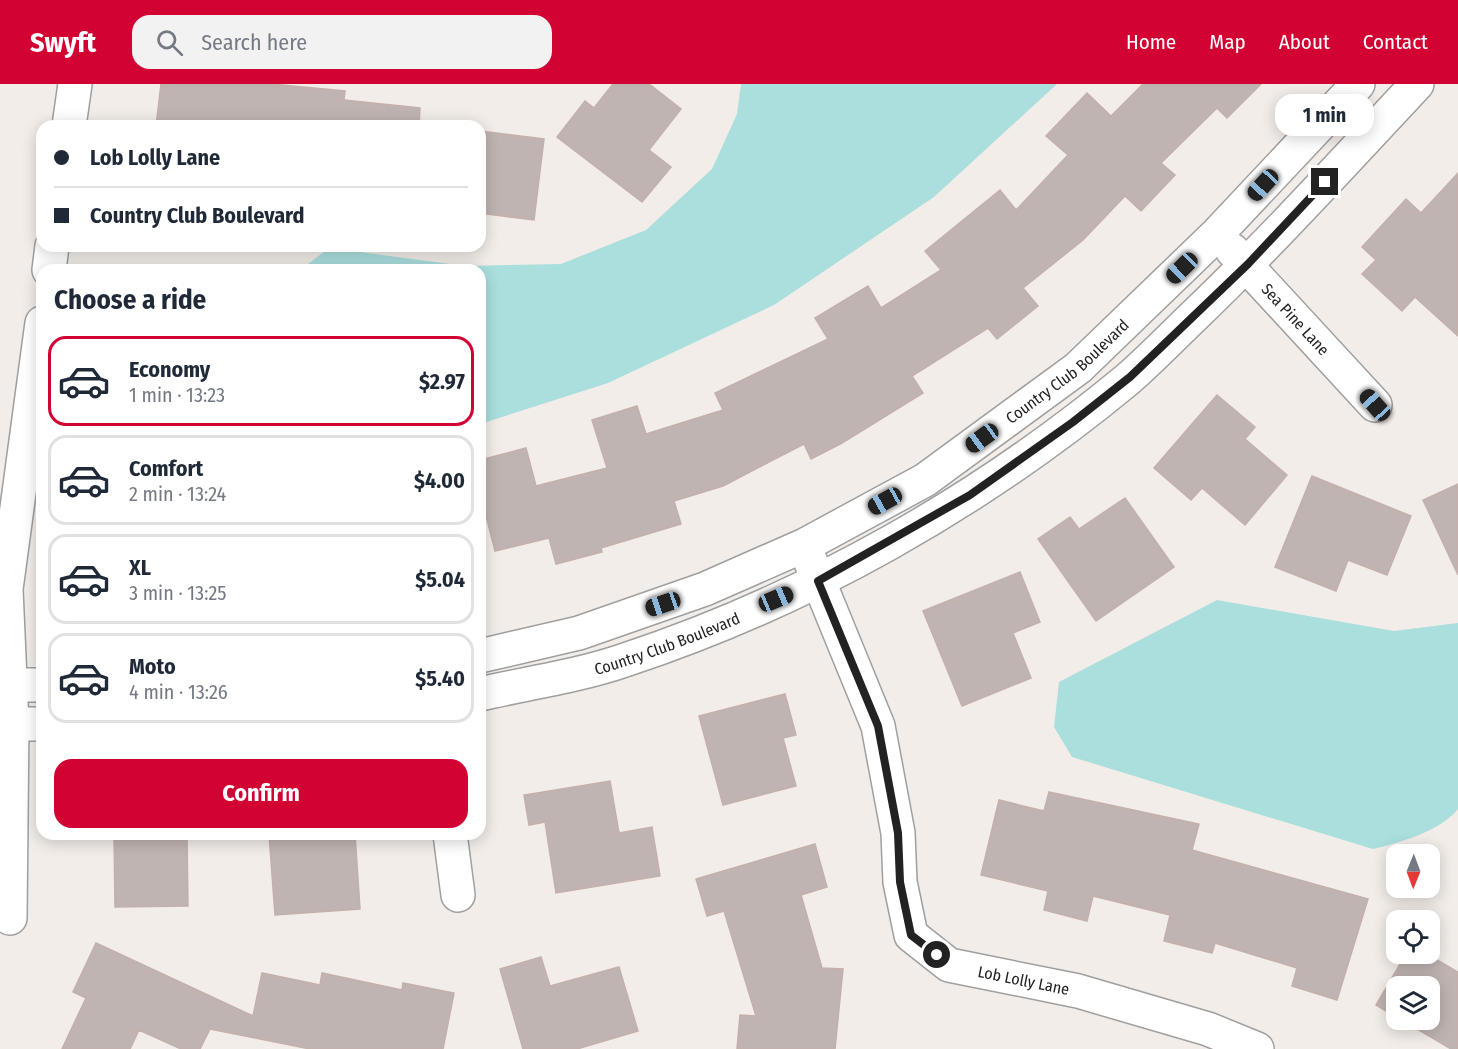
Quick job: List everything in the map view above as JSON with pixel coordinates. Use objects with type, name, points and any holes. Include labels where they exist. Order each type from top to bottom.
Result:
[{"type":"street","points":[[70,120],[75,84]]},
{"type":"street","name":"Country Club Boulevard","points":[[486,655],[579,633],[705,589],[805,546],[925,480],[1078,368],[1216,235],[1358,84]]},
{"type":"street","name":"Country Club Boulevard","points":[[486,693],[623,661],[693,635],[818,581],[970,495],[1073,422],[1130,377],[1248,264],[1417,84]]},
{"type":"street","name":"Sea Pine Lane","points":[[1216,235],[1248,264],[1375,405]]},
{"type":"street","points":[[10,918],[18,724],[17,685],[6,589],[36,367]]},
{"type":"street","name":"Lob Lolly Lane","points":[[805,546],[878,726],[898,833],[900,882],[911,935],[949,965],[1078,991],[1208,1029],[1257,1049]]},
{"type":"street","points":[[451,840],[459,895]]},
{"type":"water","points":[[741,84],[1057,84],[934,197],[774,305],[608,383],[486,422],[486,266],[561,264],[646,230],[712,169],[737,114]]},
{"type":"water","points":[[324,252],[359,252],[450,264],[308,264]]},
{"type":"water","points":[[1217,600],[1394,631],[1458,623],[1458,809],[1441,824],[1430,830],[1373,849],[1072,757],[1054,727],[1059,682]]},
{"type":"building","points":[[161,84],[271,84],[345,91],[344,100],[420,108],[419,120],[157,120]]},
{"type":"building","points":[[613,84],[649,84],[681,109],[649,150],[671,167],[642,202],[557,137],[585,101],[594,108]]},
{"type":"building","points":[[1143,84],[1261,84],[1227,118],[1217,108],[1161,163],[1175,175],[1141,211],[1125,196],[1083,240],[1023,288],[1038,306],[997,339],[988,328],[912,376],[923,393],[842,443],[811,459],[804,444],[723,486],[674,501],[681,524],[601,548],[602,552],[556,564],[549,538],[495,551],[486,516],[486,458],[526,448],[536,486],[607,468],[592,420],[637,406],[646,434],[723,410],[715,393],[828,339],[815,318],[868,286],[881,308],[941,270],[925,251],[1000,190],[1016,210],[1068,155],[1046,136],[1087,93],[1111,116]]},
{"type":"building","points":[[486,132],[544,139],[534,220],[486,214]]},
{"type":"building","points":[[1458,173],[1458,336],[1415,297],[1402,311],[1362,274],[1376,260],[1362,247],[1406,199],[1421,213]]},
{"type":"building","points":[[1217,395],[1255,427],[1245,439],[1287,475],[1245,525],[1202,488],[1191,500],[1154,468]]},
{"type":"building","points":[[1312,476],[1411,516],[1387,575],[1348,560],[1336,591],[1275,567]]},
{"type":"building","points":[[1458,484],[1458,575],[1423,500]]},
{"type":"building","points":[[1125,498],[1174,567],[1096,621],[1038,539],[1070,517],[1079,529]]},
{"type":"building","points":[[1020,572],[1040,622],[1013,633],[1031,678],[962,706],[923,611]]},
{"type":"building","points":[[785,694],[796,735],[783,738],[796,786],[723,805],[699,716]]},
{"type":"building","points":[[610,781],[619,833],[652,827],[660,876],[556,893],[545,822],[529,825],[524,795]]},
{"type":"building","points":[[1049,792],[1199,824],[1192,850],[1368,899],[1337,1000],[1292,986],[1297,968],[1215,943],[1212,953],[1164,941],[1170,915],[1093,896],[1087,921],[1044,910],[1048,891],[981,875],[999,800],[1044,811]]},
{"type":"building","points":[[114,840],[187,840],[188,906],[115,907]]},
{"type":"building","points":[[269,840],[355,840],[360,909],[275,915]]},
{"type":"building","points":[[815,844],[827,887],[801,895],[822,968],[843,969],[835,1049],[737,1049],[740,1015],[756,1016],[724,911],[707,916],[696,879]]},
{"type":"building","points":[[96,943],[253,1016],[262,973],[320,985],[322,973],[402,990],[403,983],[454,993],[443,1049],[310,1049],[210,1029],[200,1049],[181,1049],[139,1030],[130,1049],[62,1049],[86,998],[73,992]]},
{"type":"building","points":[[541,957],[550,986],[619,967],[638,1031],[577,1049],[523,1049],[500,969]]},
{"type":"building","points":[[1440,962],[1458,972],[1458,1049],[1451,1049],[1419,1030],[1440,1030],[1440,976],[1393,976],[1400,964],[1440,964]]},
{"type":"building","points":[[1386,988],[1386,1011],[1376,1005]]},
{"type":"route","points":[[937,955],[911,935],[900,882],[898,833],[878,726],[818,581],[970,495],[1073,422],[1130,377],[1248,264],[1325,182]]}]
